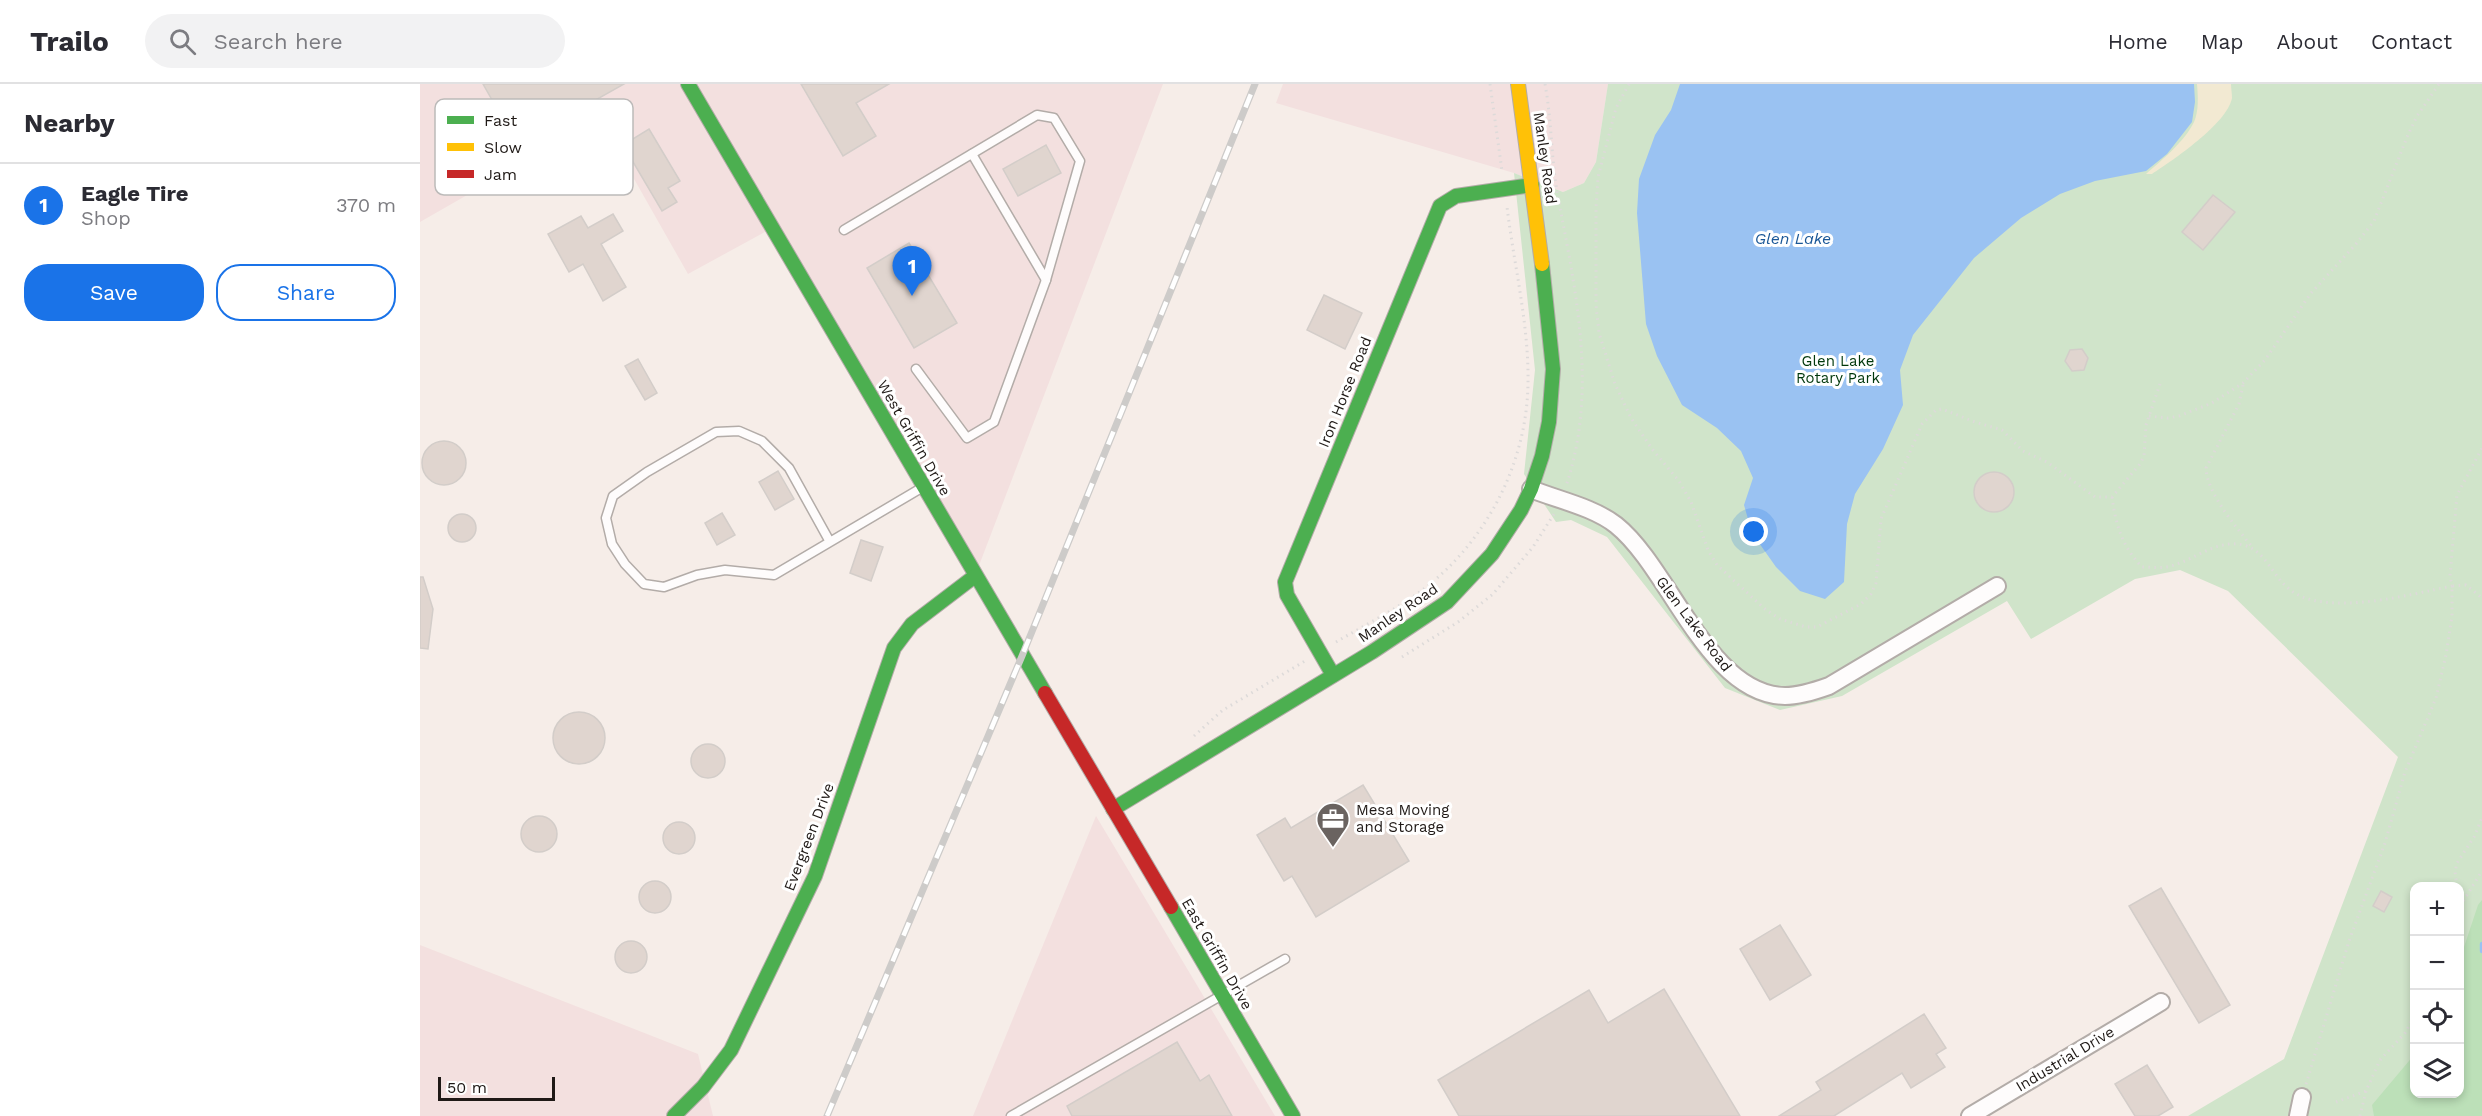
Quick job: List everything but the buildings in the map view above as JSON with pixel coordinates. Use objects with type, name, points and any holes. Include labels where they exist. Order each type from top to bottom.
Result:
[{"type":"street","name":"West Griffin Drive","points":[[688,84],[1113,809]]},
{"type":"street","name":"Manley Road","points":[[1113,809],[1333,675],[1447,602],[1503,540],[1531,489],[1549,422],[1553,369],[1548,309],[1518,84]]},
{"type":"street","name":"Iron Horse Road","points":[[1333,675],[1287,596],[1285,582],[1440,206],[1456,196],[1532,185]]},
{"type":"street","name":"Glen Lake Road","points":[[1531,489],[1584,509],[1615,524],[1648,562],[1724,668],[1745,685],[1763,693],[1784,696],[1808,694],[1829,686],[1997,586]]},
{"type":"street","name":"Evergreen Drive","points":[[674,1116],[703,1087],[731,1050],[815,876],[894,648],[912,624],[975,576]]},
{"type":"street","name":"East Griffin Drive","points":[[1113,809],[1293,1116]]},
{"type":"street","name":"Industrial Drive","points":[[1971,1116],[2161,1002]]},
{"type":"street","points":[[2298,1116],[2302,1097]]},
{"type":"lane","points":[[844,230],[1037,115],[1054,118],[1080,161],[1046,280],[994,422],[967,438],[916,369]]},
{"type":"lane","points":[[972,154],[1046,280]]},
{"type":"lane","points":[[830,542],[789,468],[762,441],[739,431],[716,432],[647,472],[613,496],[606,518],[612,544],[625,564],[644,584],[664,587],[698,575],[725,570],[774,575],[830,542],[923,487]]},
{"type":"lane","points":[[1011,1116],[1285,959]]},
{"type":"path","points":[[1190,740],[1223,710],[1410,598],[1444,571],[1477,536],[1510,474],[1523,430],[1528,383],[1524,330],[1490,84]]},
{"type":"path","points":[[1399,658],[1458,622],[1493,594],[1550,523],[1561,501],[1572,467],[1582,406],[1582,358],[1558,196],[1545,84]]},
{"type":"path","points":[[1629,84],[1616,108],[1598,177],[1596,305],[1599,333],[1615,384],[1631,418],[1652,449],[1679,481],[1691,502],[1708,550],[1717,565],[1766,610],[1788,622],[1806,627],[1817,627],[1861,604],[1871,594],[1876,583],[1881,519],[1922,424],[1936,410],[1942,409],[2002,430],[2023,451],[2053,466],[2095,497],[2112,497],[2144,456],[2146,425],[2160,384]]},
{"type":"path","points":[[2149,416],[2168,418],[2179,416],[2228,394],[2243,383],[2265,360],[2311,293],[2374,221],[2407,137],[2417,116],[2439,84]]},
{"type":"path","points":[[2243,383],[2239,404],[2206,468],[2206,476],[2219,501],[2254,549],[2275,575],[2296,595],[2321,603],[2387,600],[2466,585],[2482,598]]},
{"type":"path","points":[[2302,1097],[2349,940],[2385,843],[2405,772],[2436,698],[2452,616],[2450,576],[2457,495],[2482,448]]},
{"type":"path","points":[[2112,497],[2119,535],[2142,567],[2174,565],[2224,545],[2242,545],[2254,549]]},
{"type":"path","points":[[2457,882],[2457,863],[2474,837],[2482,818]]},
{"type":"path","points":[[2464,900],[2482,871]]},
{"type":"path","points":[[2360,1116],[2366,1090],[2380,1060],[2410,1025]]},
{"type":"path","points":[[2336,1102],[2366,1090]]},
{"type":"shaded area","points":[[420,84],[1163,84],[975,576],[772,228],[688,274],[633,177],[633,99],[435,99],[435,195],[467,195],[420,222]]},
{"type":"shaded area","points":[[1283,84],[1608,84],[1596,162],[1584,183],[1563,192],[1514,173],[1276,103]]},
{"type":"shaded area","points":[[1096,816],[1275,1116],[973,1116]]},
{"type":"shaded area","points":[[420,945],[698,1054],[713,1116],[420,1116]]},
{"type":"green space","name":"Glen Lake Rotary Park","points":[[1608,84],[2482,84],[2482,1116],[2188,1116],[2284,1059],[2398,757],[2228,591],[2180,570],[2135,579],[2031,639],[2007,601],[1842,696],[1780,710],[1725,688],[1607,537],[1571,520],[1556,522],[1524,474],[1535,370],[1514,173],[1563,192],[1584,183],[1596,162]]},
{"type":"green space","points":[[2482,900],[2482,1116],[2374,1116],[2372,1105],[2410,1060],[2410,1098],[2464,1098],[2464,947],[2478,905]]},
{"type":"sand","points":[[2197,84],[2231,84],[2232,98],[2228,108],[2210,130],[2198,140],[2152,174],[2146,174],[2173,150],[2194,122],[2197,113]]},
{"type":"water","name":"Glen Lake","points":[[1680,84],[2194,84],[2195,102],[2192,122],[2167,154],[2146,171],[2095,181],[2060,194],[2021,218],[1974,258],[1913,335],[1900,370],[1903,405],[1883,449],[1855,494],[1847,524],[1844,582],[1825,599],[1800,591],[1776,567],[1752,533],[1744,505],[1753,478],[1741,451],[1717,428],[1682,405],[1657,356],[1646,324],[1637,213],[1639,179],[1655,135],[1671,110]]},
{"type":"waterway","points":[[2482,944],[2482,951]]},
{"type":"railway","points":[[827,1116],[1022,656],[1255,84]]},
{"type":"traffic: fast","points":[[688,84],[1045,693]]},
{"type":"traffic: fast","points":[[1333,675],[1287,595],[1285,582],[1440,206],[1456,196],[1532,185]]},
{"type":"traffic: fast","points":[[1113,809],[1372,652],[1447,602],[1492,554],[1521,510],[1531,489],[1542,456],[1549,422],[1553,369],[1542,264]]},
{"type":"traffic: fast","points":[[674,1116],[703,1087],[731,1050],[815,876],[894,648],[912,624],[975,576]]},
{"type":"traffic: fast","points":[[1171,907],[1293,1116]]},
{"type":"traffic: slow","points":[[1518,84],[1542,264]]},
{"type":"traffic: jam","points":[[1045,693],[1171,907]]},
{"type":"place","name":"Eagle Tire","points":[[912,296]]},
{"type":"place","name":"Mesa Moving and Storage","points":[[1333,848]]}]
